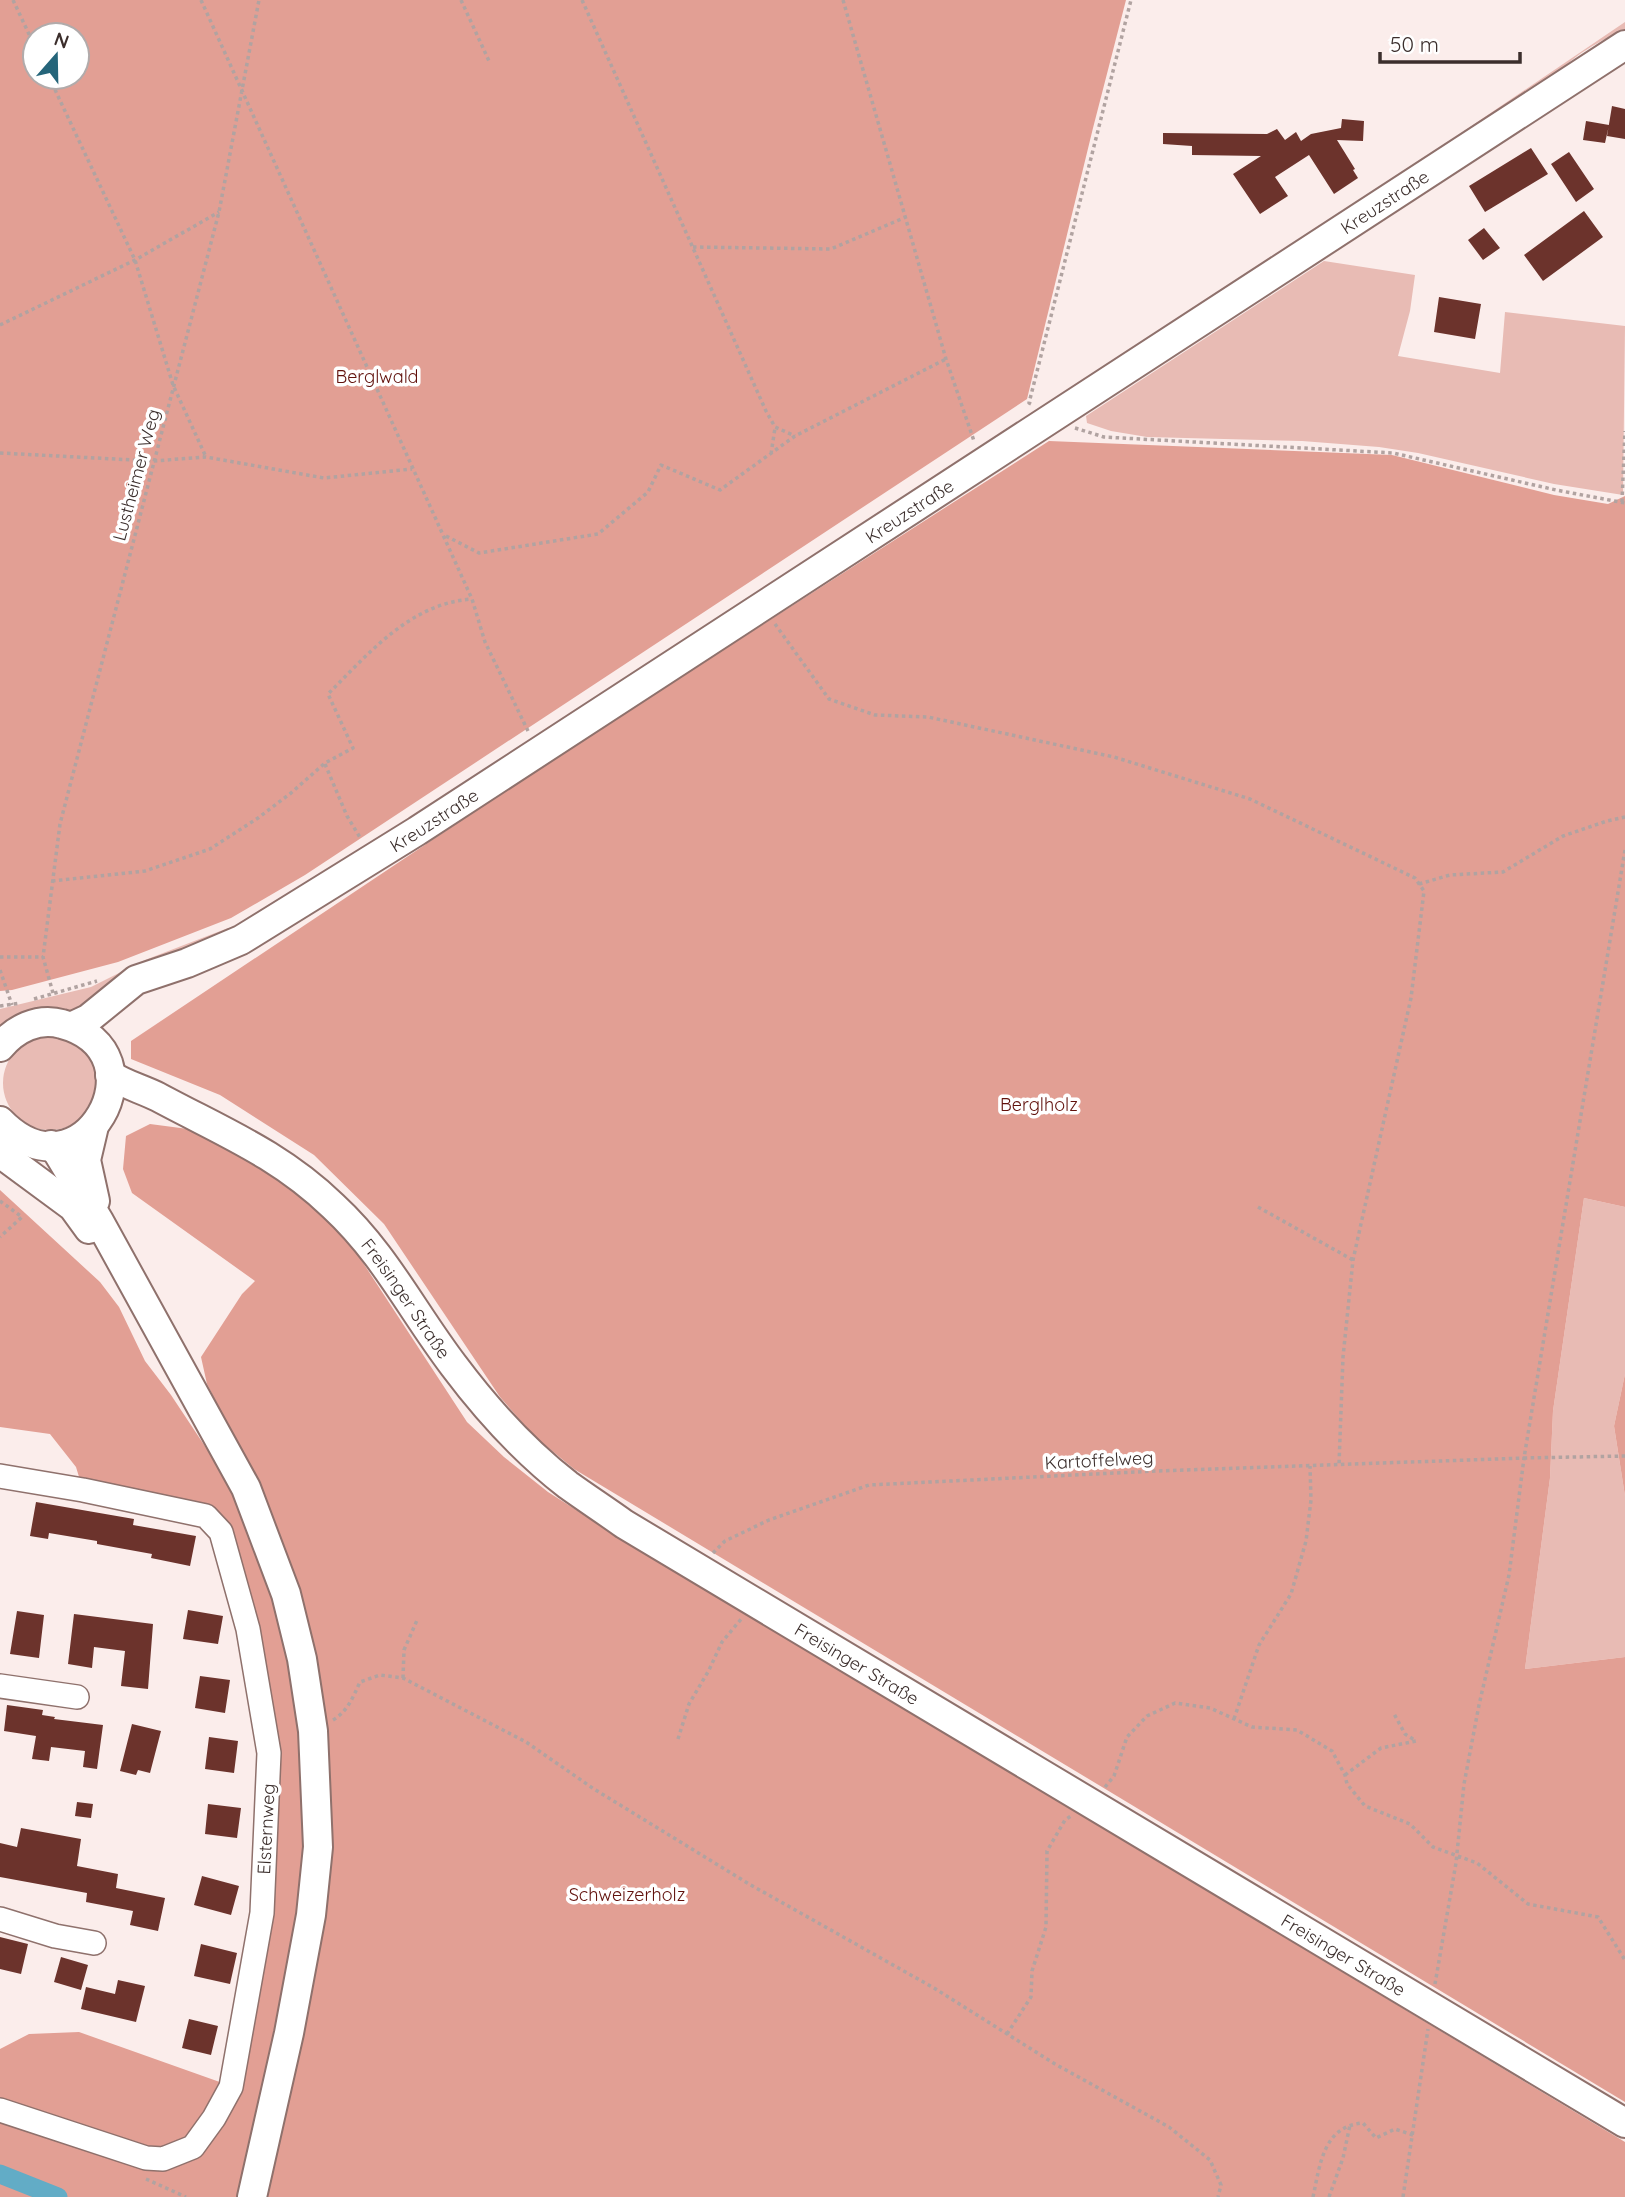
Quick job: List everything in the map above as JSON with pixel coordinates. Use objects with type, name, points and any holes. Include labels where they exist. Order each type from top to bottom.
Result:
[{"type":"main road","name":"Kreuzstraße","points":[[73,1026],[88,1019],[136,980],[187,963],[241,940],[283,916],[1625,45]]},
{"type":"main road","name":"Kreuzstraße","points":[[99,1048],[105,1033],[133,1000],[187,963]]},
{"type":"main road","points":[[0,1047],[8,1037],[22,1028],[56,1022],[73,1026],[88,1035],[107,1061],[111,1086],[86,1160],[99,1221]]},
{"type":"main road","name":"Freisinger Straße","points":[[110,1075],[224,1129],[272,1157],[333,1205],[369,1242],[453,1365],[510,1432],[567,1484],[624,1524],[1625,2123]]},
{"type":"main road","points":[[0,1121],[15,1135],[32,1143],[51,1146],[74,1140],[100,1117],[119,1105],[175,1108]]},
{"type":"main road","points":[[51,1146],[58,1153],[99,1221],[246,1488],[286,1594],[302,1659],[313,1731],[318,1847],[311,1915],[289,2033],[252,2197]]},
{"type":"main road","points":[[0,1153],[73,1207],[142,1302]]},
{"type":"street","name":"Elsternweg","points":[[0,1476],[206,1516],[221,1532],[248,1629],[270,1753],[262,1913],[231,2087],[214,2118],[192,2147],[163,2158],[146,2158],[0,2110]]},
{"type":"street","points":[[0,1686],[76,1697]]},
{"type":"street","points":[[0,1919],[55,1936],[94,1943]]},
{"type":"path","points":[[13,0],[23,21]]},
{"type":"path","points":[[201,0],[472,599],[485,642],[504,685],[528,731],[544,748]]},
{"type":"path","name":"Lustheimer Weg","points":[[43,957],[60,824],[219,212],[259,0]]},
{"type":"path","points":[[461,0],[489,61]]},
{"type":"path","points":[[582,0],[775,427],[771,454]]},
{"type":"path","points":[[843,0],[946,359],[976,445]]},
{"type":"path","points":[[1131,0],[1030,403],[1079,430],[1104,437],[1393,453],[1623,503],[1625,431]]},
{"type":"path","points":[[56,91],[135,260],[173,385],[206,457]]},
{"type":"path","points":[[0,325],[135,260],[219,212]]},
{"type":"path","points":[[693,247],[831,249],[906,217]]},
{"type":"path","points":[[444,536],[479,553],[598,534],[648,492],[661,465],[720,490],[795,436],[946,359]]},
{"type":"path","points":[[775,427],[795,436]]},
{"type":"path","points":[[0,453],[153,461],[206,457],[324,478],[412,469]]},
{"type":"path","points":[[52,881],[145,871],[210,849],[258,818],[325,763],[353,748],[328,694],[381,641],[421,612],[456,600],[472,599]]},
{"type":"path","points":[[761,606],[829,699],[876,716],[928,717],[1114,757],[1250,799],[1415,878],[1424,891],[1411,998],[1353,1260],[1343,1357],[1339,1465]]},
{"type":"path","points":[[325,763],[347,816],[362,840]]},
{"type":"path","points":[[1419,884],[1450,875],[1503,873],[1563,836],[1625,817]]},
{"type":"path","points":[[1403,2197],[1457,1856],[1464,1784],[1479,1705],[1510,1575],[1524,1458],[1625,850]]},
{"type":"path","points":[[0,957],[43,957],[52,993]]},
{"type":"path","points":[[0,970],[12,1005]]},
{"type":"path","points":[[0,1201],[22,1217],[0,1237]]},
{"type":"path","points":[[1258,1207],[1353,1260]]},
{"type":"path","name":"Kartoffelweg","points":[[697,1567],[725,1541],[769,1520],[869,1485],[1625,1456]]},
{"type":"path","points":[[1234,1719],[1259,1645],[1291,1594],[1306,1541],[1311,1500],[1310,1466]]},
{"type":"path","points":[[678,1739],[689,1704],[722,1642],[740,1623],[751,1600]]},
{"type":"path","points":[[403,1678],[404,1650],[418,1618]]},
{"type":"path","points":[[341,1715],[360,1682],[380,1675],[403,1678],[526,1742],[684,1845],[934,1988],[1055,2064],[1169,2127],[1210,2160],[1221,2185],[1219,2197]]},
{"type":"path","points":[[1007,2034],[1031,1997],[1032,1970],[1046,1927],[1047,1851],[1065,1820],[1091,1803],[1114,1776],[1127,1737],[1147,1716],[1175,1703],[1209,1709],[1252,1727],[1297,1730],[1332,1751],[1347,1784],[1365,1806],[1410,1824],[1433,1847],[1477,1863],[1528,1904],[1598,1917],[1625,1960]]},
{"type":"path","points":[[1345,1775],[1381,1748],[1416,1741],[1405,1734],[1392,1712]]},
{"type":"path","points":[[1313,2197],[1326,2144],[1351,2124],[1363,2123],[1376,2138],[1395,2129],[1413,2135]]},
{"type":"path","points":[[1329,2197],[1343,2158],[1351,2124]]},
{"type":"shaded area","points":[[1625,22],[1625,30],[1588,49],[1556,76],[1467,133],[1464,131]]},
{"type":"shaded area","points":[[1324,261],[1415,275],[1410,311],[1398,356],[1500,373],[1505,312],[1625,326],[1623,495],[1554,484],[1418,453],[1379,447],[1302,441],[1147,437],[1111,431],[1087,423],[1086,416]]},
{"type":"shaded area","points":[[228,928],[230,932],[89,1008],[0,1032],[0,1009],[91,987],[145,960]]},
{"type":"shaded area","points":[[50,1036],[68,1039],[83,1050],[94,1065],[97,1083],[94,1101],[83,1116],[68,1127],[50,1130],[32,1127],[17,1116],[6,1101],[3,1083],[6,1065],[17,1050],[32,1039]]},
{"type":"shaded area","points":[[1584,1198],[1625,1207],[1625,1374],[1614,1426],[1625,1496],[1625,1657],[1525,1669],[1550,1478],[1553,1411]]},
{"type":"green space","name":"Berglwald","points":[[0,0],[1126,0],[1027,399],[305,875],[231,918],[118,962],[0,991]]},
{"type":"green space","name":"Berglholz","points":[[1049,441],[1392,455],[1554,495],[1608,504],[1625,496],[1625,1207],[1584,1198],[1553,1411],[1550,1478],[1525,1669],[1625,1657],[1625,2102],[574,1469],[534,1436],[500,1397],[384,1224],[314,1155],[220,1095],[131,1059],[131,1041],[561,754]]},
{"type":"green space","name":"Schweizerholz","points":[[150,1124],[188,1129],[235,1149],[291,1183],[354,1249],[467,1422],[504,1457],[548,1492],[1625,2142],[1625,2197],[265,2197],[327,1848],[256,1480],[207,1384],[201,1357],[242,1294],[255,1281],[132,1193],[123,1169],[126,1136]]},
{"type":"green space","points":[[0,1190],[100,1282],[119,1307],[145,1361],[171,1395],[238,1496],[276,1593],[304,1730],[310,1845],[304,1913],[240,2197],[0,2197],[0,2049],[29,2034],[79,2032],[231,2086],[269,1753],[221,1532],[83,1490],[76,1467],[50,1434],[0,1427]]},
{"type":"green space","points":[[1625,1374],[1625,1496],[1614,1426]]},
{"type":"building","points":[[1612,106],[1625,109],[1625,139],[1607,136]]},
{"type":"building","points":[[1342,119],[1364,121],[1363,141],[1337,140],[1358,178],[1334,194],[1309,155],[1275,177],[1288,196],[1260,214],[1233,174],[1261,156],[1192,155],[1192,146],[1163,144],[1163,133],[1267,134],[1277,129],[1285,140],[1296,132],[1301,141],[1311,134],[1341,128]]},
{"type":"building","points":[[1586,121],[1609,125],[1605,143],[1583,140]]},
{"type":"building","points":[[1531,148],[1548,174],[1485,212],[1469,186]]},
{"type":"building","points":[[1569,152],[1594,189],[1576,202],[1551,164]]},
{"type":"building","points":[[1584,211],[1603,237],[1543,281],[1524,255]]},
{"type":"building","points":[[1484,228],[1500,248],[1483,260],[1468,240]]},
{"type":"building","points":[[1439,297],[1481,304],[1475,339],[1434,332]]},
{"type":"building","points":[[36,1502],[134,1519],[133,1525],[196,1536],[190,1566],[151,1558],[152,1554],[97,1544],[97,1541],[49,1533],[48,1539],[30,1536]]},
{"type":"building","points":[[188,1610],[223,1616],[218,1644],[183,1639]]},
{"type":"building","points":[[17,1611],[44,1615],[39,1658],[10,1654]]},
{"type":"building","points":[[74,1614],[153,1624],[148,1689],[121,1686],[125,1651],[94,1647],[92,1668],[68,1664]]},
{"type":"building","points":[[200,1676],[230,1680],[225,1713],[195,1708]]},
{"type":"building","points":[[7,1705],[43,1710],[42,1715],[55,1717],[54,1719],[103,1725],[97,1769],[83,1767],[85,1751],[51,1747],[49,1761],[32,1759],[36,1736],[4,1731]]},
{"type":"building","points":[[132,1724],[161,1731],[150,1773],[138,1770],[136,1775],[120,1771]]},
{"type":"building","points":[[209,1737],[238,1741],[234,1773],[205,1769]]},
{"type":"building","points":[[77,1802],[93,1804],[91,1818],[75,1816]]},
{"type":"building","points":[[208,1804],[241,1808],[237,1838],[205,1834]]},
{"type":"building","points":[[21,1828],[81,1839],[77,1866],[118,1874],[116,1888],[165,1898],[158,1931],[130,1925],[133,1911],[86,1902],[87,1893],[0,1877],[0,1843],[17,1847]]},
{"type":"building","points":[[202,1876],[239,1886],[231,1915],[194,1905]]},
{"type":"building","points":[[0,1937],[28,1944],[21,1974],[0,1969]]},
{"type":"building","points":[[201,1944],[237,1953],[230,1984],[194,1976]]},
{"type":"building","points":[[61,1957],[88,1965],[81,1990],[54,1982]]},
{"type":"building","points":[[118,1980],[145,1986],[136,2022],[81,2009],[86,1987],[115,1994]]},
{"type":"building","points":[[189,2019],[218,2026],[211,2055],[182,2048]]},
{"type":"waterway","points":[[0,2174],[58,2197]]}]
